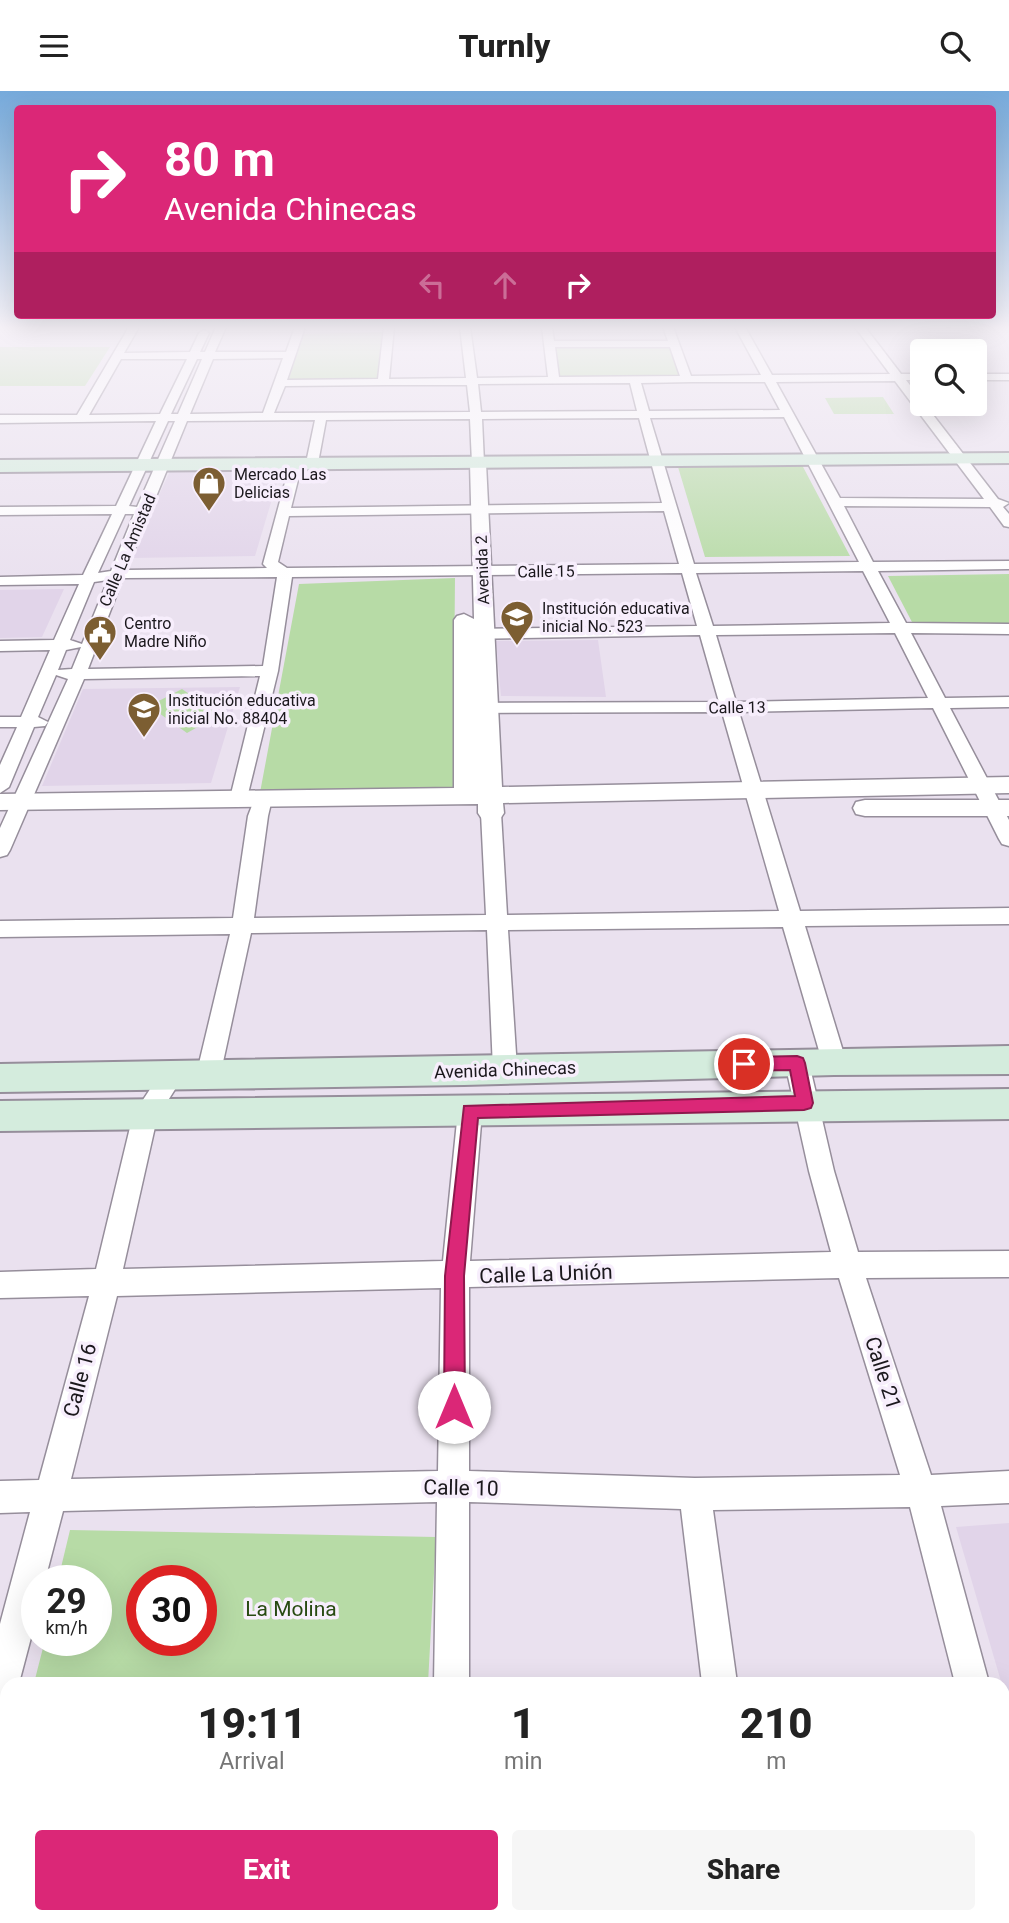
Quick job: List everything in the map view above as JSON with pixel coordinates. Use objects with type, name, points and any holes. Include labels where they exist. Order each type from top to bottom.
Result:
[{"type":"main road","points":[[0,458],[307,461],[811,457],[1009,452]]},
{"type":"main road","points":[[957,455],[1009,458]]},
{"type":"main road","points":[[0,466],[142,461]]},
{"type":"main road","name":"Avenida Chinecas","points":[[0,1078],[208,1076],[834,1061],[1009,1060]]},
{"type":"main road","points":[[0,1116],[470,1111],[804,1103],[1009,1104]]},
{"type":"street","points":[[82,418],[85,412]]},
{"type":"street","name":"Calle La Amistad","points":[[0,787],[90,575],[167,412]]},
{"type":"street","name":"Calle La Amistad","points":[[0,850],[10,809],[58,721],[141,514],[186,412]]},
{"type":"street","points":[[267,417],[269,412]]},
{"type":"street","points":[[925,412],[1009,523]]},
{"type":"street","points":[[0,419],[787,413],[981,785],[1001,808],[1009,839]]},
{"type":"street","points":[[642,414],[834,1061]]},
{"type":"street","name":"Avenida 2","points":[[476,415],[471,509],[474,634],[487,707],[482,801]]},
{"type":"street","points":[[208,1076],[242,926],[253,805],[270,671],[283,512],[307,461],[321,417]]},
{"type":"street","points":[[835,502],[1009,503]]},
{"type":"street","points":[[283,512],[670,507]]},
{"type":"street","points":[[0,511],[118,515]]},
{"type":"street","points":[[0,520],[141,514]]},
{"type":"street","points":[[866,563],[1009,555]]},
{"type":"street","name":"Calle 15","points":[[0,582],[90,575],[118,570],[686,564],[1009,565]]},
{"type":"street","points":[[0,571],[90,575]]},
{"type":"street","points":[[474,634],[1009,629]]},
{"type":"street","name":"Avenida 2","points":[[474,634],[465,708],[482,801]]},
{"type":"street","points":[[0,646],[87,645]]},
{"type":"street","points":[[50,674],[270,671]]},
{"type":"street","name":"Calle 13","points":[[465,708],[1009,702]]},
{"type":"street","points":[[0,722],[58,721]]},
{"type":"street","points":[[757,800],[1009,785]]},
{"type":"street","points":[[10,809],[482,801],[757,800],[1001,808]]},
{"type":"street","points":[[482,801],[495,923],[505,1069]]},
{"type":"street","points":[[0,929],[1009,916]]},
{"type":"street","name":"Calle 21","points":[[797,1063],[804,1103],[848,1265],[921,1491],[970,1677]]},
{"type":"street","name":"Calle 16","points":[[3,1677],[106,1284],[145,1115],[172,1075]]},
{"type":"street","points":[[452,1677],[455,1276],[470,1111]]},
{"type":"street","name":"Calle La Unión","points":[[0,1285],[848,1265],[1009,1264]]},
{"type":"street","name":"Calle 10","points":[[0,1497],[454,1486],[695,1495],[1009,1487]]},
{"type":"street","points":[[695,1495],[719,1677]]},
{"type":"shaded area","name":"Mercado Las Delicias","points":[[171,469],[281,469],[255,556],[130,558]]},
{"type":"shaded area","points":[[64,589],[42,637],[0,638],[0,590]]},
{"type":"shaded area","points":[[598,640],[606,697],[501,696],[496,641]]},
{"type":"shaded area","points":[[240,687],[211,783],[42,786],[83,689]]},
{"type":"shaded area","points":[[1009,1523],[1009,1677],[1000,1677],[956,1527]]},
{"type":"green space","points":[[833,412],[894,414],[834,414]]},
{"type":"green space","points":[[802,465],[850,556],[705,557],[678,467]]},
{"type":"green space","points":[[1009,574],[1009,625],[913,624],[888,576]]},
{"type":"green space","points":[[455,578],[453,793],[259,798],[299,584]]},
{"type":"green space","points":[[182,689],[219,715],[187,733],[149,706]]},
{"type":"green space","name":"La Molina","points":[[70,1530],[436,1537],[428,1677],[36,1677],[41,1656],[112,1656],[112,1565],[62,1565]]},
{"type":"place","name":"Mercado Las Delicias","points":[[209,513]]},
{"type":"place","name":"Institución educativa inicial No. 523","points":[[517,647]]},
{"type":"place","name":"Centro Madre Niño","points":[[100,662]]},
{"type":"place","name":"Institución educativa inicial No. 88404","points":[[144,739]]},
{"type":"route","points":[[454,1407],[455,1276],[470,1111],[804,1103],[797,1063],[744,1064]]}]
